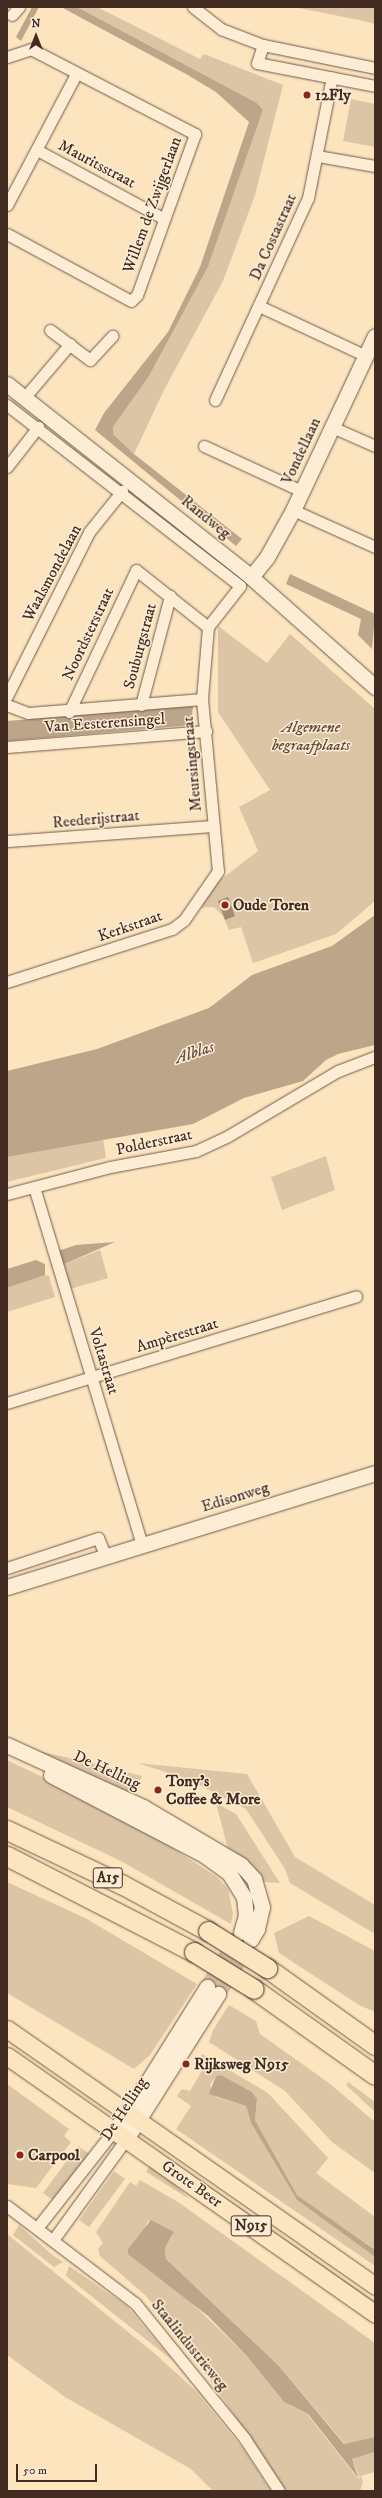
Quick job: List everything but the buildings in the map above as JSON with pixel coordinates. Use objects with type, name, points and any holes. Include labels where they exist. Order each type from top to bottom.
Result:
[{"type":"highway","name":"A15","points":[[7,1830],[116,1882],[208,1931],[267,1968],[375,2045]]},
{"type":"highway","name":"A15","points":[[7,1856],[194,1952],[254,1989],[375,2075]]},
{"type":"main road","name":"Grote Beer","points":[[7,2029],[375,2286]]},
{"type":"main road","name":"Grote Beer","points":[[7,2056],[375,2314]]},
{"type":"street","points":[[193,7],[221,29],[263,45],[375,68]]},
{"type":"street","points":[[263,45],[257,63],[375,86]]},
{"type":"street","name":"Willem de Zwijgerlaan","points":[[7,56],[31,49],[76,74],[195,134],[163,218],[137,296],[131,301],[7,234]]},
{"type":"street","points":[[7,205],[76,74]]},
{"type":"street","name":"Da Costastraat","points":[[215,400],[301,217],[318,156],[332,77]]},
{"type":"street","name":"Mauritsstraat","points":[[37,150],[163,218]]},
{"type":"street","points":[[318,156],[375,166]]},
{"type":"street","points":[[260,306],[366,356]]},
{"type":"street","points":[[50,330],[90,360],[112,336]]},
{"type":"street","name":"Vondellaan","points":[[246,582],[267,558],[293,510],[375,336]]},
{"type":"street","points":[[24,398],[70,344]]},
{"type":"street","name":"Randweg","points":[[7,384],[375,687]]},
{"type":"street","name":"Randweg","points":[[7,404],[122,492],[246,582]]},
{"type":"street","points":[[7,467],[38,427]]},
{"type":"street","points":[[332,427],[375,446]]},
{"type":"street","points":[[204,446],[302,491]]},
{"type":"street","name":"Waalsmondelaan","points":[[7,696],[89,532],[122,492]]},
{"type":"street","points":[[293,510],[375,547]]},
{"type":"street","name":"Noordsterstraat","points":[[69,712],[136,570],[170,596]]},
{"type":"street","points":[[170,596],[208,627],[246,582]]},
{"type":"street","name":"Souburgstraat","points":[[141,705],[170,596]]},
{"type":"street","name":"Meursingstraat","points":[[208,627],[202,699],[206,731],[213,826]]},
{"type":"street","name":"Van Eesterensingel","points":[[7,705],[28,713],[69,712],[202,699]]},
{"type":"street","name":"Van Eesterensingel","points":[[7,747],[206,731]]},
{"type":"street","name":"Reederijstraat","points":[[7,841],[213,826]]},
{"type":"street","name":"Kerkstraat","points":[[7,982],[172,929],[184,920],[218,871],[213,826]]},
{"type":"street","name":"Polderstraat","points":[[7,1194],[110,1167],[196,1151],[228,1136],[318,1082],[375,1057]]},
{"type":"street","name":"Voltastraat","points":[[34,1187],[142,1545]]},
{"type":"street","name":"Ampèrestraat","points":[[7,1403],[356,1296]]},
{"type":"street","name":"Edisonweg","points":[[7,1587],[375,1473]]},
{"type":"street","points":[[7,1568],[98,1538],[106,1557]]},
{"type":"street","name":"De Helling","points":[[7,1745],[143,1807],[241,1865],[254,1879],[262,1907],[257,1929],[246,1936],[245,1901],[230,1872],[204,1855],[119,1808],[7,1755]]},
{"type":"street","name":"De Helling","points":[[38,2228],[133,2117],[212,1990]]},
{"type":"street","name":"De Helling","points":[[54,2240],[120,2134]]},
{"type":"street","name":"Staalindustrieweg","points":[[7,2206],[54,2240],[134,2303],[245,2439],[279,2491]]},
{"type":"green space","points":[[77,7],[97,7],[200,59],[204,54],[283,85],[255,195],[223,281],[164,390],[134,454],[113,434],[113,427],[149,376],[208,267],[263,110],[257,103]]},
{"type":"green space","points":[[294,7],[375,7],[375,24],[359,20]]},
{"type":"green space","points":[[351,99],[375,104],[375,147],[343,141]]},
{"type":"green space","name":"Algemene begraafplaats","points":[[218,626],[267,663],[290,634],[375,709],[375,901],[336,934],[253,963],[241,927],[229,930],[223,916],[214,907],[195,908],[211,887],[258,851],[239,807],[270,790],[218,712]]},
{"type":"green space","points":[[103,1138],[106,1158],[7,1182],[7,1157]]},
{"type":"green space","points":[[326,1156],[335,1190],[282,1210],[271,1177]]},
{"type":"green space","points":[[100,1250],[108,1278],[70,1289],[62,1265]]},
{"type":"green space","points":[[45,1275],[49,1276],[55,1297],[7,1312],[7,1288]]},
{"type":"green space","points":[[24,1748],[79,1760],[142,1776],[131,1797]]},
{"type":"green space","points":[[7,1760],[120,1814],[217,1877],[228,1889],[233,1914],[231,1924],[121,1861],[7,1807]]},
{"type":"green space","points":[[137,1763],[247,1774],[295,1857],[375,1905],[375,1934],[290,1883],[285,1869],[246,1809],[188,1779]]},
{"type":"green space","points":[[216,1803],[236,1814],[280,1883],[264,1882],[254,1868],[228,1849]]},
{"type":"green space","points":[[7,1882],[85,1918],[197,1984],[150,2055],[134,2069],[7,1993]]},
{"type":"green space","points":[[309,1916],[375,1951],[375,2012],[359,2005],[279,1953],[274,1933]]},
{"type":"green space","points":[[229,2005],[256,2021],[260,2034],[329,2083],[375,2122],[375,2173],[332,2142],[285,2091],[209,2042],[213,2030]]},
{"type":"green space","points":[[202,2054],[268,2093],[328,2158],[316,2173],[375,2217],[375,2250],[297,2195],[255,2120],[257,2099],[252,2092],[221,2075],[216,2076],[210,2085],[216,2097],[246,2106],[251,2123],[297,2200],[375,2257],[375,2266],[176,2129],[191,2106],[177,2096],[182,2089],[190,2091],[202,2071],[195,2067]]},
{"type":"green space","points":[[348,2082],[375,2102],[375,2112],[346,2085]]},
{"type":"green space","points":[[7,2084],[69,2129],[64,2136],[71,2142],[36,2188],[7,2184]]},
{"type":"green space","points":[[78,2146],[90,2154],[54,2201],[43,2193]]},
{"type":"green space","points":[[160,2152],[375,2301],[375,2306],[157,2155]]},
{"type":"green space","points":[[150,2165],[169,2179],[191,2200],[146,2172]]},
{"type":"green space","points":[[114,2171],[125,2179],[89,2227],[79,2220]]},
{"type":"green space","points":[[140,2180],[178,2202],[375,2343],[375,2437],[345,2444],[278,2365],[166,2259],[165,2248],[173,2235],[148,2221],[146,2225],[178,2290],[246,2355],[284,2402],[307,2414],[358,2479],[360,2478],[352,2459],[375,2452],[375,2472],[361,2476],[363,2482],[360,2491],[286,2491],[176,2330],[145,2295],[100,2256],[98,2249],[103,2243],[96,2232],[130,2182],[136,2186]]},
{"type":"green space","points":[[19,2225],[50,2253],[63,2262],[54,2267],[13,2235]]},
{"type":"green space","points":[[7,2234],[154,2353],[196,2391],[244,2450],[271,2491],[213,2491],[191,2469],[65,2397],[7,2355]]},
{"type":"green space","points":[[69,2266],[127,2306],[172,2360],[66,2276]]},
{"type":"water","points":[[32,7],[39,7],[21,41],[16,37]]},
{"type":"water","points":[[61,7],[77,7],[257,103],[263,110],[208,267],[149,376],[113,427],[113,434],[134,454],[242,539],[236,546],[95,430],[104,413],[168,332],[200,267],[249,122],[216,92],[186,74]]},
{"type":"water","points":[[290,574],[375,614],[372,649],[358,635],[361,619],[286,584]]},
{"type":"water","points":[[193,706],[191,725],[7,741],[7,721]]},
{"type":"water","name":"Alblas","points":[[375,915],[375,1045],[338,1054],[326,1060],[303,1081],[244,1098],[193,1124],[7,1157],[7,1071],[97,1049],[209,1008],[252,975],[332,946]]},
{"type":"water","points":[[115,1242],[62,1265],[58,1251],[76,1245]]},
{"type":"water","points":[[36,1260],[45,1264],[45,1275],[7,1288],[7,1269]]},
{"type":"water","points":[[221,2075],[252,2092],[257,2099],[255,2120],[297,2195],[375,2250],[375,2257],[297,2200],[251,2123],[246,2106],[209,2094],[216,2076]]},
{"type":"water","points":[[151,2220],[174,2232],[165,2248],[166,2259],[278,2365],[344,2444],[375,2437],[375,2452],[352,2459],[359,2479],[308,2414],[284,2402],[246,2355],[208,2316],[128,2254],[128,2249]]},
{"type":"tunnel","points":[[207,1987],[238,1936]]},
{"type":"tunnel","points":[[218,1994],[249,1944]]},
{"type":"place","name":"12Fly","points":[[307,95]]},
{"type":"place","name":"Oude Toren","points":[[225,905]]},
{"type":"place","name":"Tony's Coffee & More","points":[[158,1790]]},
{"type":"place","name":"Rijksweg N915","points":[[186,2064]]},
{"type":"place","name":"Carpool","points":[[20,2155]]}]
